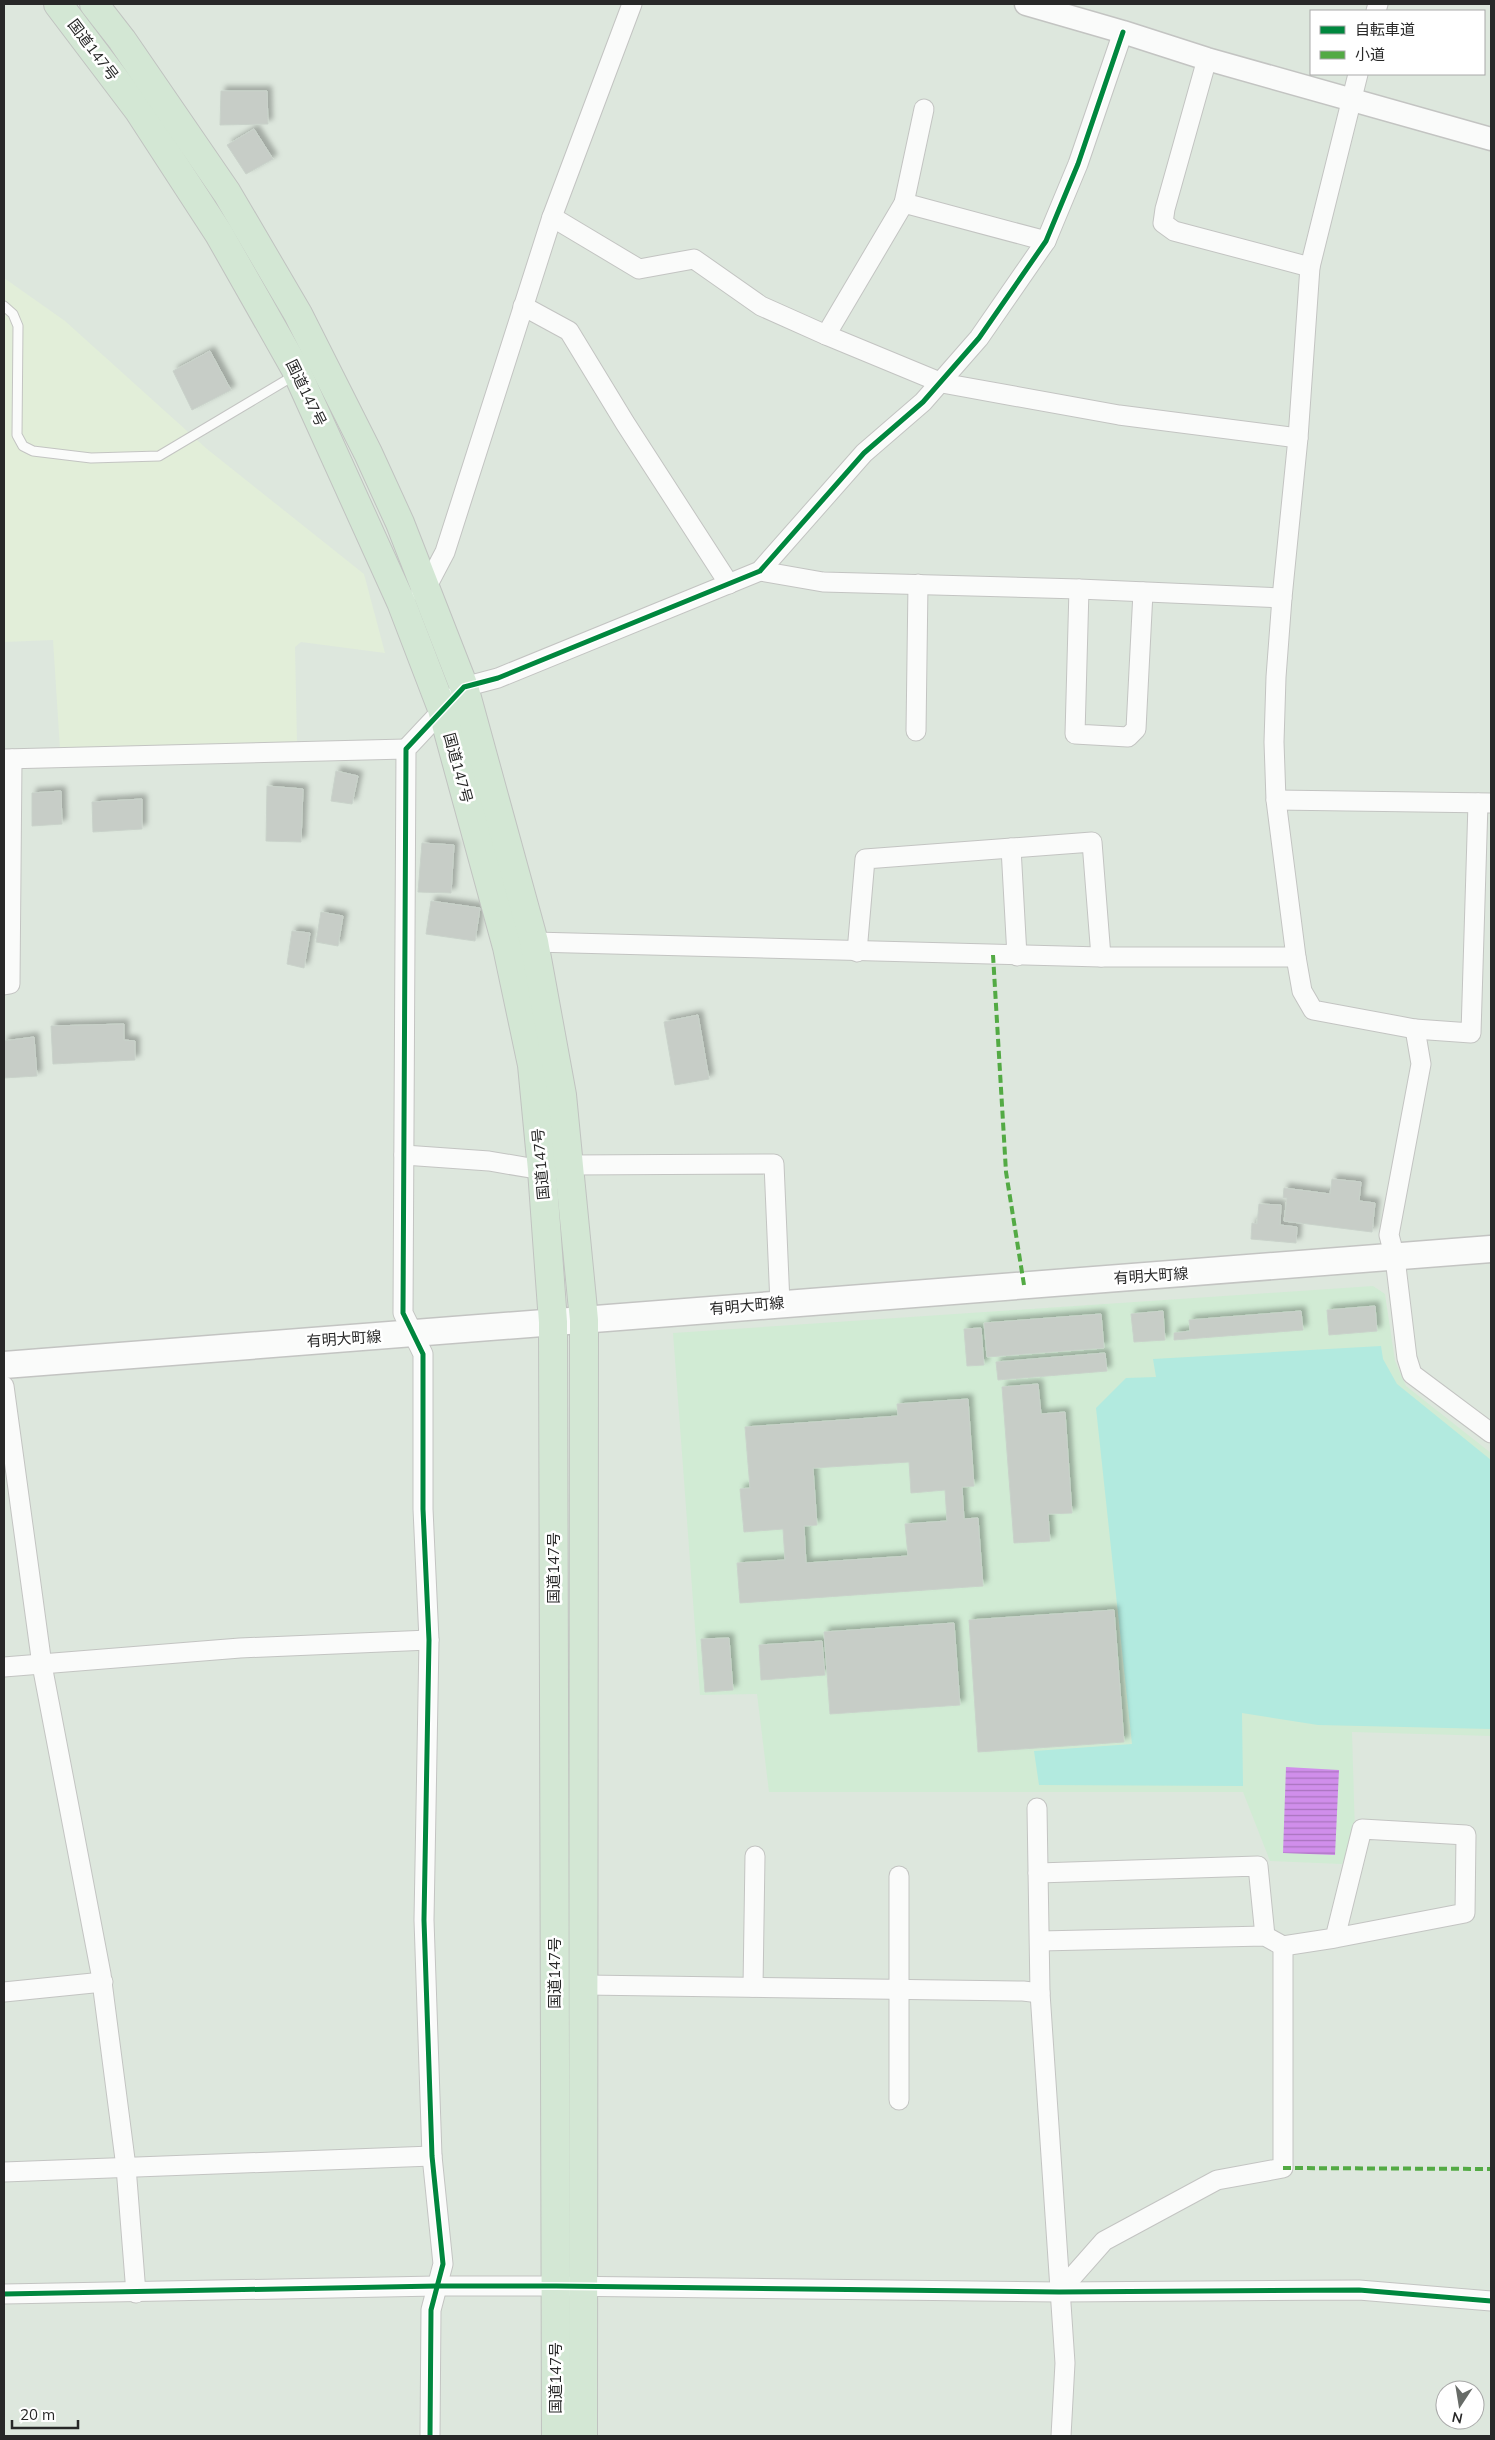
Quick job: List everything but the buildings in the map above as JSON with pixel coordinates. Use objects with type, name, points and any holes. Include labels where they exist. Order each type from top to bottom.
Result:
[{"type":"highway","name":"国道147号","points":[[58,4],[139,111],[219,234],[310,367],[413,596],[464,687],[534,942],[562,1095],[584,1320],[570,1985],[556,2286],[556,2436]]},
{"type":"highway","name":"国道147号","points":[[94,4],[122,40],[227,193],[298,314],[310,367]]},
{"type":"highway","name":"国道147号","points":[[413,596],[507,947],[532,1065],[542,1170],[553,1322],[570,1985],[584,2287],[583,2436]]},
{"type":"main road","name":"有明大町線","points":[[4,1365],[1395,1258],[1491,1248]]},
{"type":"street","points":[[413,596],[445,552],[552,217],[632,4]]},
{"type":"street","points":[[1026,4],[1207,59],[1491,139]]},
{"type":"street","points":[[430,2436],[431,2310],[443,2264],[432,2156],[424,1920],[429,1640],[423,1509],[423,1354],[403,1313],[406,749],[464,687],[498,678],[760,571],[864,453],[942,383],[979,338],[1046,241],[1078,164],[1123,32]]},
{"type":"street","points":[[1207,59],[1165,209],[1163,223],[1174,231],[1310,267]]},
{"type":"street","points":[[1276,800],[1485,803],[1471,1033],[1415,1029],[1313,1010],[1302,991],[1296,957],[1276,800],[1274,733],[1282,598],[1298,438],[1310,267],[1358,75]]},
{"type":"street","points":[[826,335],[904,203],[924,109]]},
{"type":"street","points":[[904,203],[1046,241]]},
{"type":"street","points":[[552,217],[639,269],[694,259],[761,306],[942,383],[1119,415],[1298,438]]},
{"type":"street","points":[[523,306],[569,331],[625,423],[729,584]]},
{"type":"street","points":[[760,571],[823,582],[1079,589],[1282,598]]},
{"type":"street","points":[[916,731],[918,584]]},
{"type":"street","points":[[1079,589],[1074,734],[1128,737],[1136,729],[1143,592]]},
{"type":"street","points":[[4,985],[10,984],[8,759],[406,749]]},
{"type":"street","points":[[857,952],[865,859],[1092,842],[1101,957]]},
{"type":"street","points":[[1011,848],[1016,956]]},
{"type":"street","points":[[534,942],[1016,956],[1296,957]]},
{"type":"street","points":[[1415,1029],[1421,1064],[1389,1235],[1395,1258],[1406,1358],[1412,1374],[1491,1433]]},
{"type":"street","points":[[404,1155],[488,1161],[542,1170]]},
{"type":"street","points":[[570,1165],[774,1164],[780,1304]]},
{"type":"street","points":[[4,1386],[42,1665],[102,1982],[126,2167],[136,2292]]},
{"type":"street","points":[[4,1667],[240,1648],[429,1640]]},
{"type":"street","points":[[1037,1808],[1040,1994],[1048,2084],[1059,2292],[1065,2363],[1061,2436]]},
{"type":"street","points":[[1040,1940],[1265,1936],[1283,1946],[1335,1938],[1465,1912],[1466,1834],[1362,1829],[1335,1938]]},
{"type":"street","points":[[753,1987],[755,1856]]},
{"type":"street","points":[[1038,1873],[1258,1866],[1265,1936]]},
{"type":"street","points":[[899,1876],[899,2100]]},
{"type":"street","points":[[1059,2292],[1104,2241],[1217,2180],[1283,2168],[1283,1946]]},
{"type":"street","points":[[4,1992],[102,1982]]},
{"type":"street","points":[[570,1985],[1023,1991],[1040,1994]]},
{"type":"street","points":[[4,2172],[432,2156]]},
{"type":"street","points":[[4,2294],[436,2286],[556,2286],[1059,2292],[1359,2290],[1491,2301]]},
{"type":"lane","points":[[4,306],[13,314],[18,326],[17,435],[23,446],[33,451],[91,458],[159,456],[310,367]]},
{"type":"shaded area","points":[[4,278],[65,321],[207,449],[364,574],[385,653],[301,642],[295,647],[297,743],[60,749],[53,640],[4,642]]},
{"type":"shaded area","points":[[1373,1286],[1385,1294],[1395,1361],[1406,1386],[1491,1453],[1491,1736],[1352,1732],[1355,1834],[1342,1864],[1270,1861],[1243,1792],[769,1792],[757,1694],[700,1695],[673,1333]]},
{"type":"shaded area","points":[[1381,1346],[1383,1359],[1397,1384],[1491,1460],[1491,1729],[1318,1725],[1242,1713],[1243,1786],[1039,1785],[1034,1751],[1132,1744],[1096,1408],[1126,1378],[1156,1377],[1153,1359]]},
{"type":"shaded area","points":[[1286,1767],[1339,1770],[1335,1855],[1283,1853]]},
{"type":"marked path","points":[[993,955],[1006,1172],[1024,1285]]},
{"type":"marked path","points":[[1283,2168],[1491,2169]]},
{"type":"cycle path","points":[[430,2436],[431,2310],[443,2264],[432,2156],[424,1920],[429,1640],[423,1509],[423,1354],[403,1313],[406,749],[464,687],[498,678],[760,571],[864,453],[923,402],[979,338],[1046,241],[1078,164],[1123,32]]},
{"type":"cycle path","points":[[4,2294],[437,2286],[556,2286],[1059,2292],[1359,2290],[1491,2301]]}]
